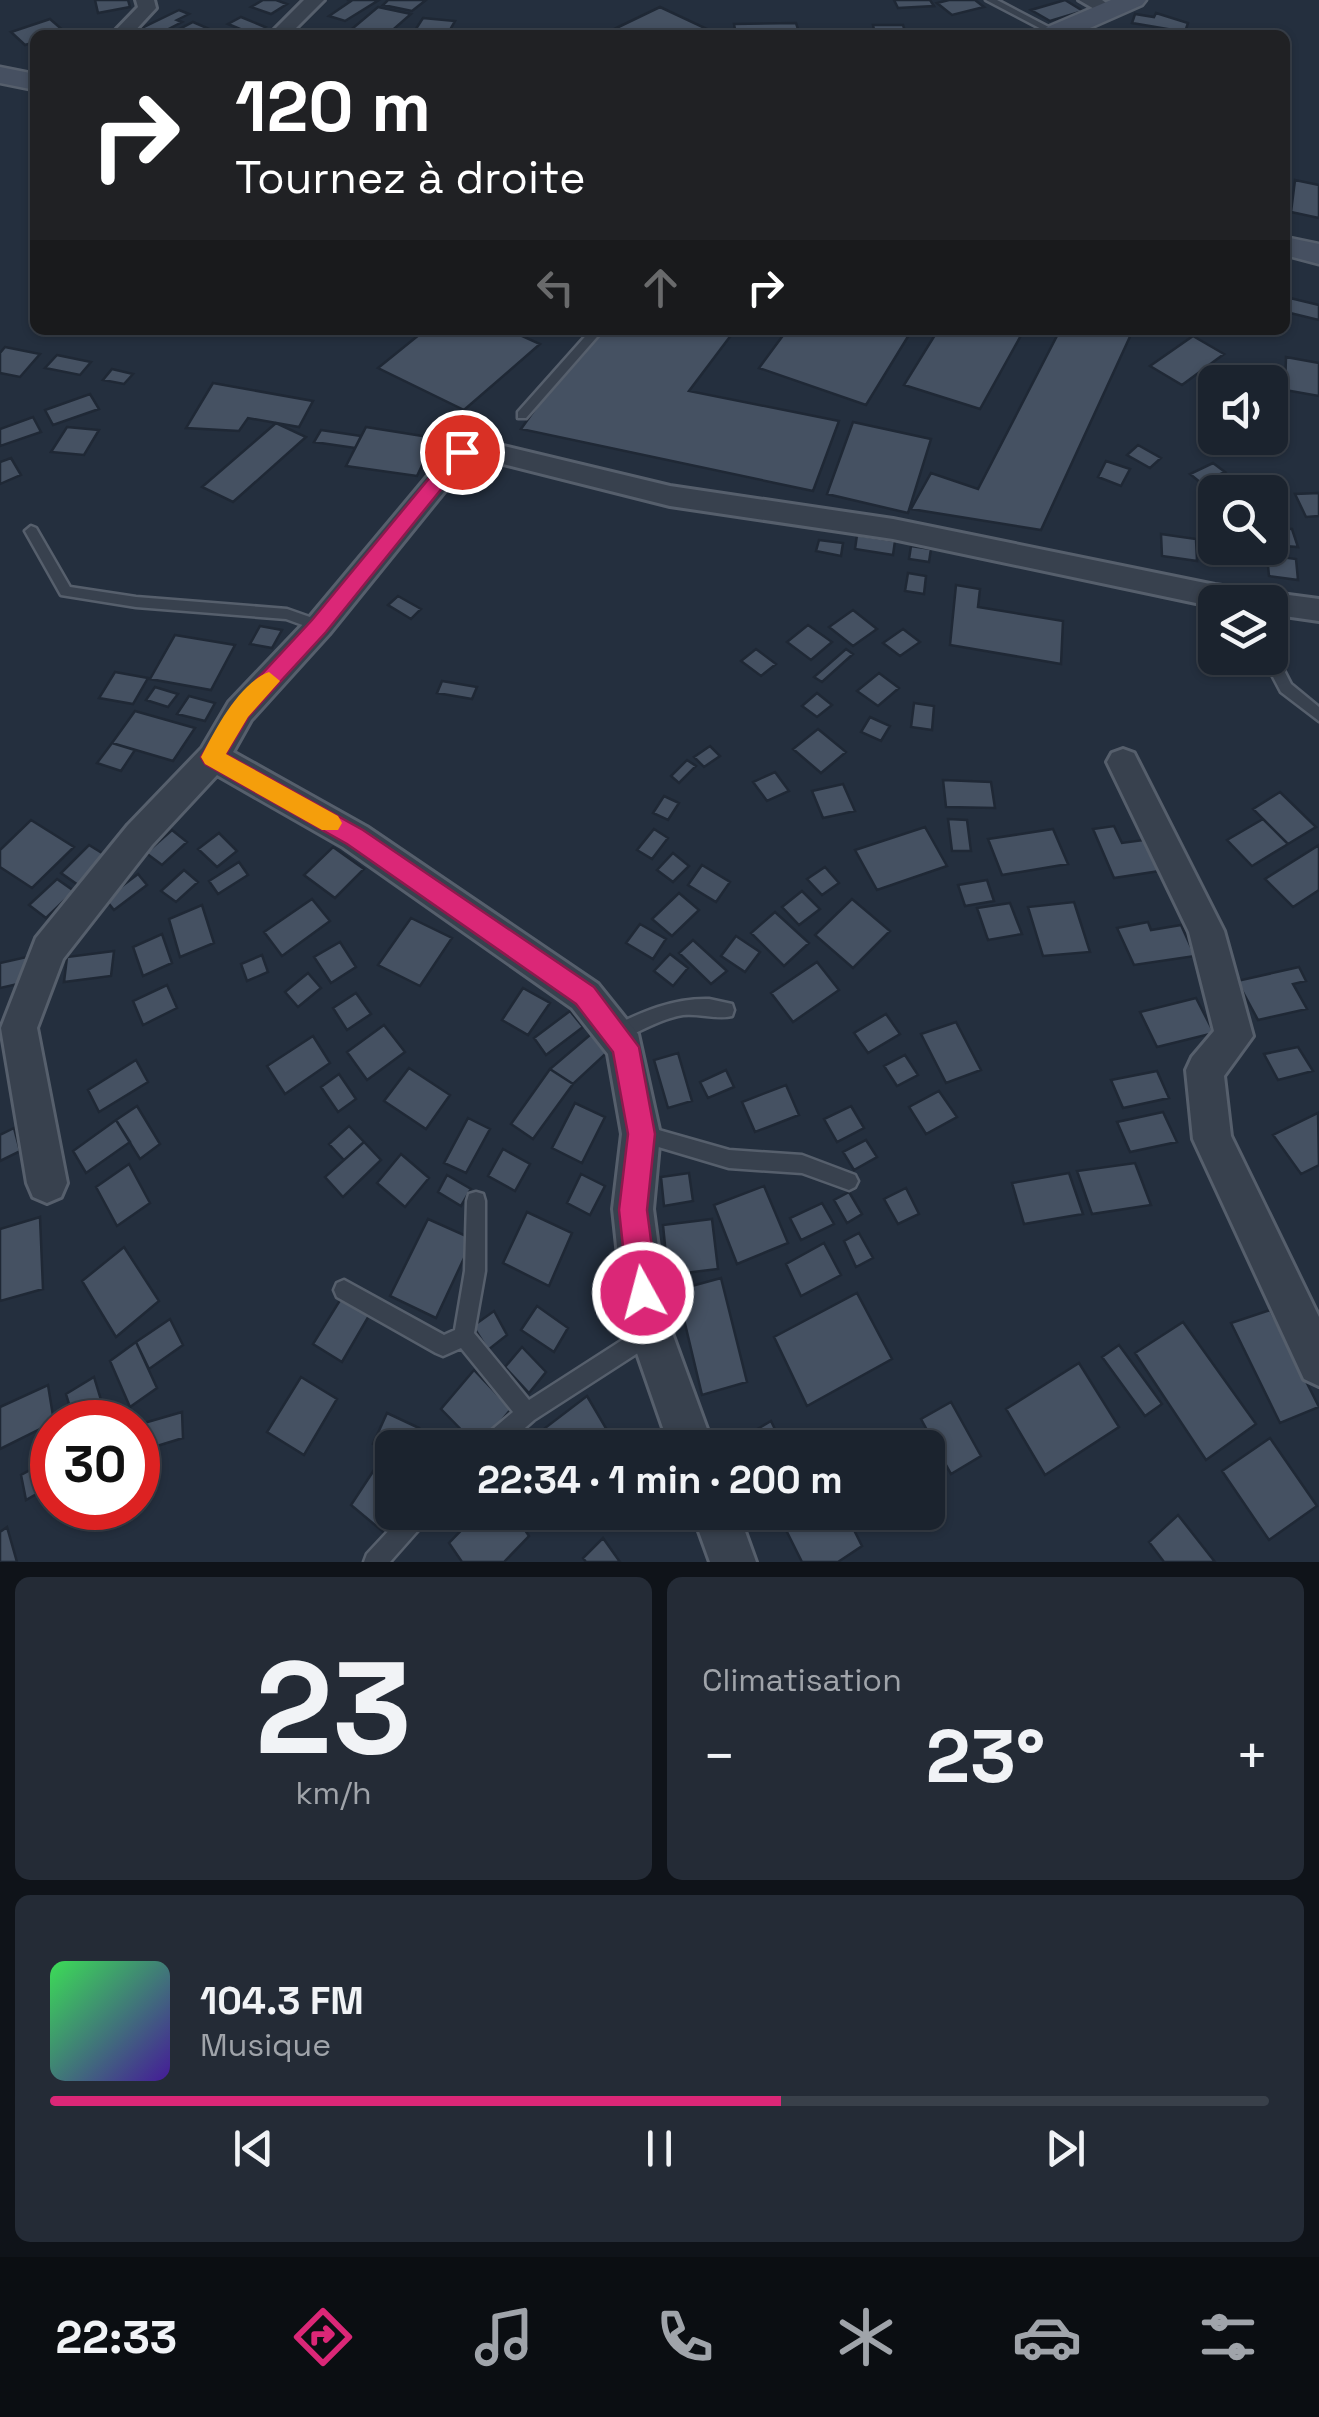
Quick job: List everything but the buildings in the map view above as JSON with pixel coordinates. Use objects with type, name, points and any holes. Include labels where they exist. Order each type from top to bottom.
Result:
[{"type":"street","points":[[125,30],[148,8],[144,0]]},
{"type":"street","points":[[283,30],[314,0]]},
{"type":"street","points":[[1060,30],[1098,6],[1133,0]]},
{"type":"street","points":[[0,75],[30,81]]},
{"type":"street","points":[[1290,247],[1319,254]]},
{"type":"street","points":[[48,1183],[19,1028],[48,950],[140,834],[212,757],[240,711],[319,626],[462,452],[495,452],[670,496],[893,529],[1198,595]]},
{"type":"street","points":[[1288,606],[1319,610]]},
{"type":"street","points":[[212,757],[355,837],[585,996],[626,1047],[641,1134],[633,1210],[650,1334],[685,1430]]},
{"type":"street","points":[[1122,762],[1206,931],[1234,1036],[1205,1070],[1212,1138],[1319,1364]]},
{"type":"street","points":[[721,1530],[733,1562]]},
{"type":"lane","points":[[990,0],[1046,30]]},
{"type":"lane","points":[[522,414],[593,335]]},
{"type":"lane","points":[[31,532],[66,590],[136,602],[287,614],[319,626]]},
{"type":"lane","points":[[1279,675],[1286,688],[1319,715]]},
{"type":"lane","points":[[615,1034],[670,1008],[696,1004],[726,1010]]},
{"type":"lane","points":[[641,1134],[729,1159],[802,1164],[849,1180]]},
{"type":"lane","points":[[476,1201],[475,1271],[464,1336],[527,1413]]},
{"type":"lane","points":[[344,1290],[442,1346],[464,1336]]},
{"type":"lane","points":[[507,1430],[527,1413],[650,1334]]},
{"type":"lane","points":[[375,1562],[404,1530]]},
{"type":"slow traffic","points":[[269,681],[240,711],[212,757],[330,823]]},
{"type":"route","points":[[462,452],[319,626],[240,711],[212,757],[355,837],[585,996],[626,1047],[641,1134],[633,1210],[643,1293]]}]
